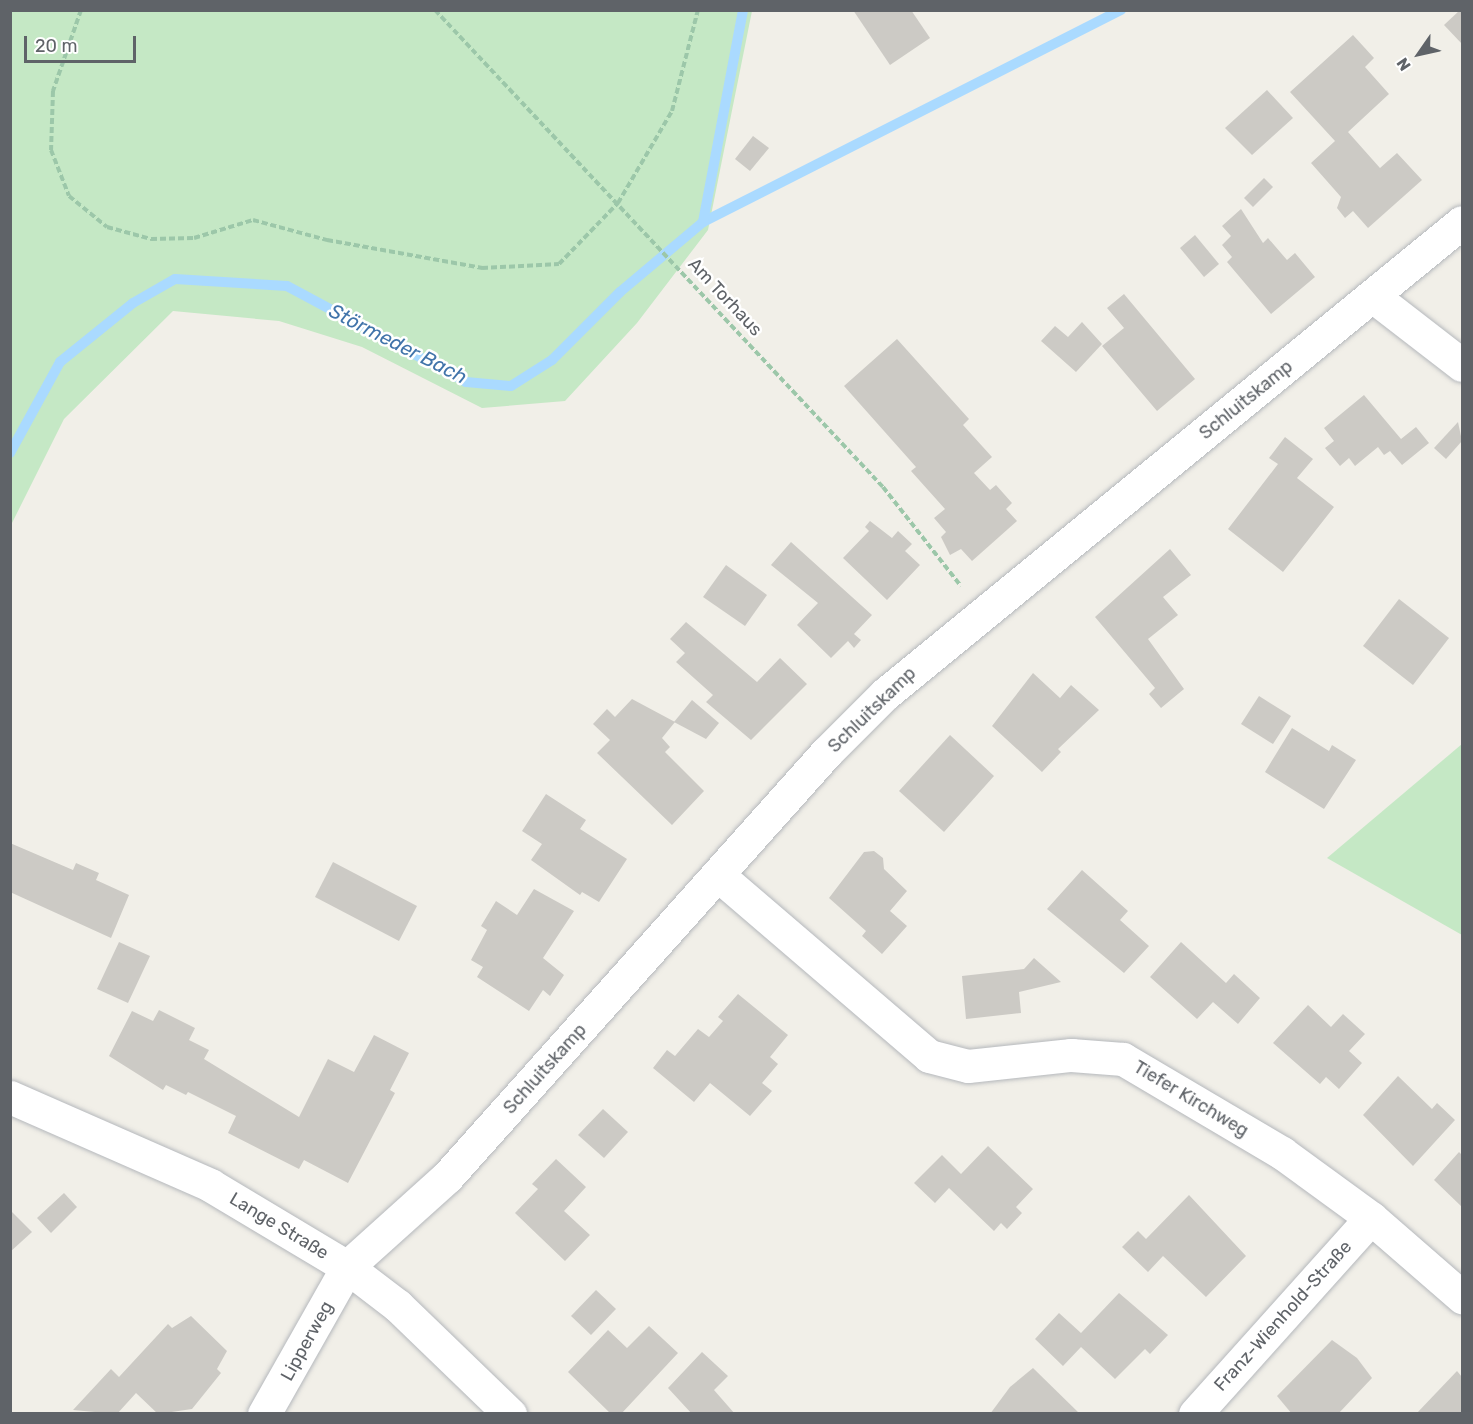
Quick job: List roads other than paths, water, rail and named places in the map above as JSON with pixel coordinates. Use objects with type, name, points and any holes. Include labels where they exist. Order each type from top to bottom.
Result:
[{"type":"main road","name":"Schluitskamp","points":[[348,1267],[447,1177],[718,875],[885,694],[982,612],[1374,297],[1462,222]]},
{"type":"main road","points":[[1374,297],[1462,365]]},
{"type":"main road","name":"Tiefer Kirchweg","points":[[718,875],[929,1056],[968,1066],[1071,1055],[1123,1059],[1282,1153],[1371,1218],[1462,1297]]},
{"type":"main road","name":"Lange Straße","points":[[10,1097],[210,1185],[348,1267],[398,1306],[510,1413]]},
{"type":"main road","name":"Franz-Wienhold-Straße","points":[[1195,1413],[1371,1218]]},
{"type":"main road","name":"Lipperweg","points":[[264,1413],[348,1267]]},
{"type":"waterway","name":"Störmeder Bach","points":[[10,453],[60,362],[133,303],[175,279],[287,286],[466,382],[511,386],[552,360],[620,292],[703,222],[743,10]]},
{"type":"waterway","points":[[703,222],[1121,10]]}]
